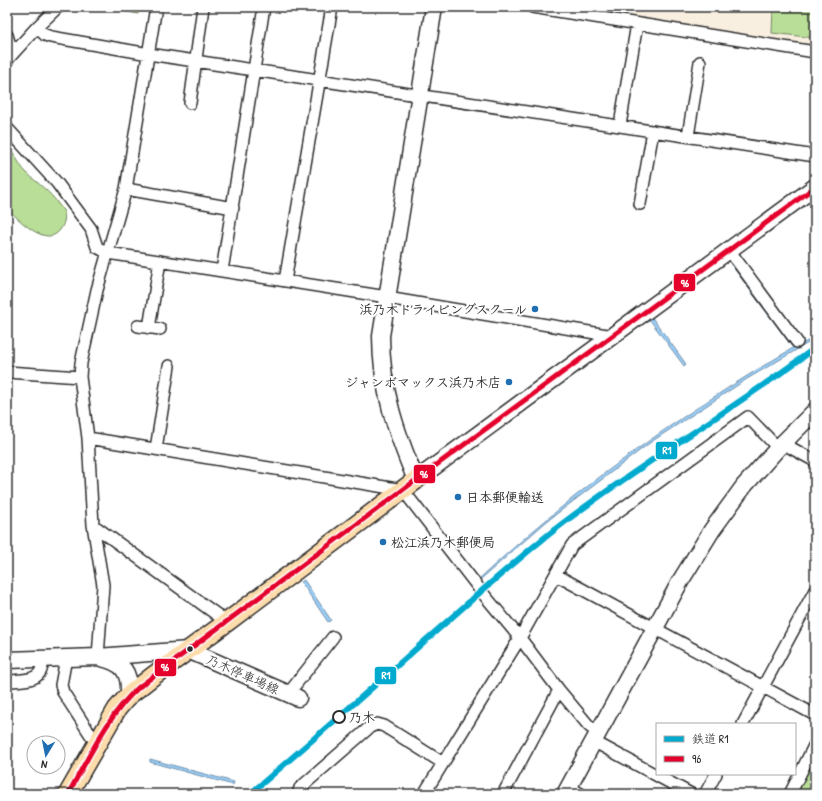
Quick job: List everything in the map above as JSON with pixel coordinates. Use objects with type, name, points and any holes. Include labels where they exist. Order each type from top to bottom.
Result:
[{"type":"main road","points":[[68,794],[97,743],[118,709],[129,695],[410,485]]},
{"type":"street","points":[[98,657],[103,585],[93,525],[88,438],[80,377],[81,363],[97,290],[126,189],[156,7]]},
{"type":"street","points":[[190,103],[203,7]]},
{"type":"street","points":[[222,271],[264,7]]},
{"type":"street","points":[[285,281],[332,7]]},
{"type":"street","points":[[434,7],[381,336],[384,379],[410,485],[481,592],[520,638],[596,737],[656,773]]},
{"type":"street","points":[[532,7],[815,52]]},
{"type":"street","points":[[11,56],[52,10]]},
{"type":"street","points":[[620,126],[637,24]]},
{"type":"street","points":[[37,27],[45,35],[52,37],[149,54],[815,156]]},
{"type":"street","points":[[7,35],[11,56]]},
{"type":"street","points":[[688,136],[700,62]]},
{"type":"street","points":[[7,128],[57,183],[91,229],[97,247],[108,253],[387,297],[613,336]]},
{"type":"street","points":[[640,204],[653,131]]},
{"type":"street","points":[[88,438],[410,485],[815,187]]},
{"type":"street","points":[[126,189],[233,208]]},
{"type":"street","points":[[729,250],[797,342]]},
{"type":"street","points":[[149,328],[160,261]]},
{"type":"street","points":[[156,449],[170,366]]},
{"type":"street","points":[[7,372],[80,377]]},
{"type":"street","points":[[572,792],[596,737],[681,580],[712,530],[744,486],[780,445],[815,411]]},
{"type":"street","points":[[424,794],[520,638],[572,545],[748,417],[780,445],[815,461]]},
{"type":"street","points":[[93,525],[227,622]]},
{"type":"street","points":[[556,575],[815,716]]},
{"type":"street","points":[[744,723],[815,590]]},
{"type":"street","points":[[293,696],[333,637]]},
{"type":"street","points":[[7,660],[98,657],[188,650]]},
{"type":"street","name":"乃木停車場線","points":[[188,650],[293,696]]},
{"type":"street","points":[[98,657],[118,663],[122,667],[128,678],[129,695]]},
{"type":"street","points":[[66,658],[60,685],[63,692],[97,743]]},
{"type":"street","points":[[7,681],[36,677],[42,670],[42,659]]},
{"type":"street","points":[[503,794],[559,690]]},
{"type":"street","points":[[298,794],[300,788],[370,727],[377,724],[384,726],[443,763]]},
{"type":"street","points":[[790,794],[815,744]]},
{"type":"street","points":[[659,775],[691,794]]},
{"type":"street","points":[[705,794],[715,775]]},
{"type":"shaded area","points":[[568,7],[815,7],[815,46],[769,39]]},
{"type":"green space","points":[[139,7],[138,14],[107,8]]},
{"type":"green space","points":[[773,7],[815,7],[815,38],[772,33]]},
{"type":"green space","points":[[7,146],[13,152],[24,170],[51,195],[63,210],[65,218],[63,224],[60,230],[54,235],[47,236],[32,230],[7,208]]},
{"type":"green space","points":[[815,755],[815,794],[796,794]]},
{"type":"water","points":[[732,261],[800,345],[815,337],[815,339],[747,379],[651,442],[546,522],[481,579],[480,578],[575,496],[635,450],[729,387],[793,348],[730,263]]},
{"type":"water","points":[[651,316],[686,364],[684,366],[650,320],[646,323],[644,321]]},
{"type":"water","points":[[304,580],[331,620],[328,622],[301,582]]},
{"type":"water","points":[[150,759],[234,782],[233,785],[150,762]]},
{"type":"rail line","name":"R1","points":[[250,794],[494,580],[562,524],[815,348]]},
{"type":"transit line","name":"96","points":[[68,794],[109,723],[118,710],[139,687],[416,480],[815,187]]},
{"type":"place","name":"浜乃木ドライビングスクール","points":[[535,309]]},
{"type":"place","name":"ジャンボマックス浜乃木店","points":[[509,382]]},
{"type":"place","name":"日本郵便輸送","points":[[458,497]]},
{"type":"place","name":"松江浜乃木郵便局","points":[[383,542]]},
{"type":"place","name":"乃木","points":[[339,717]]}]
